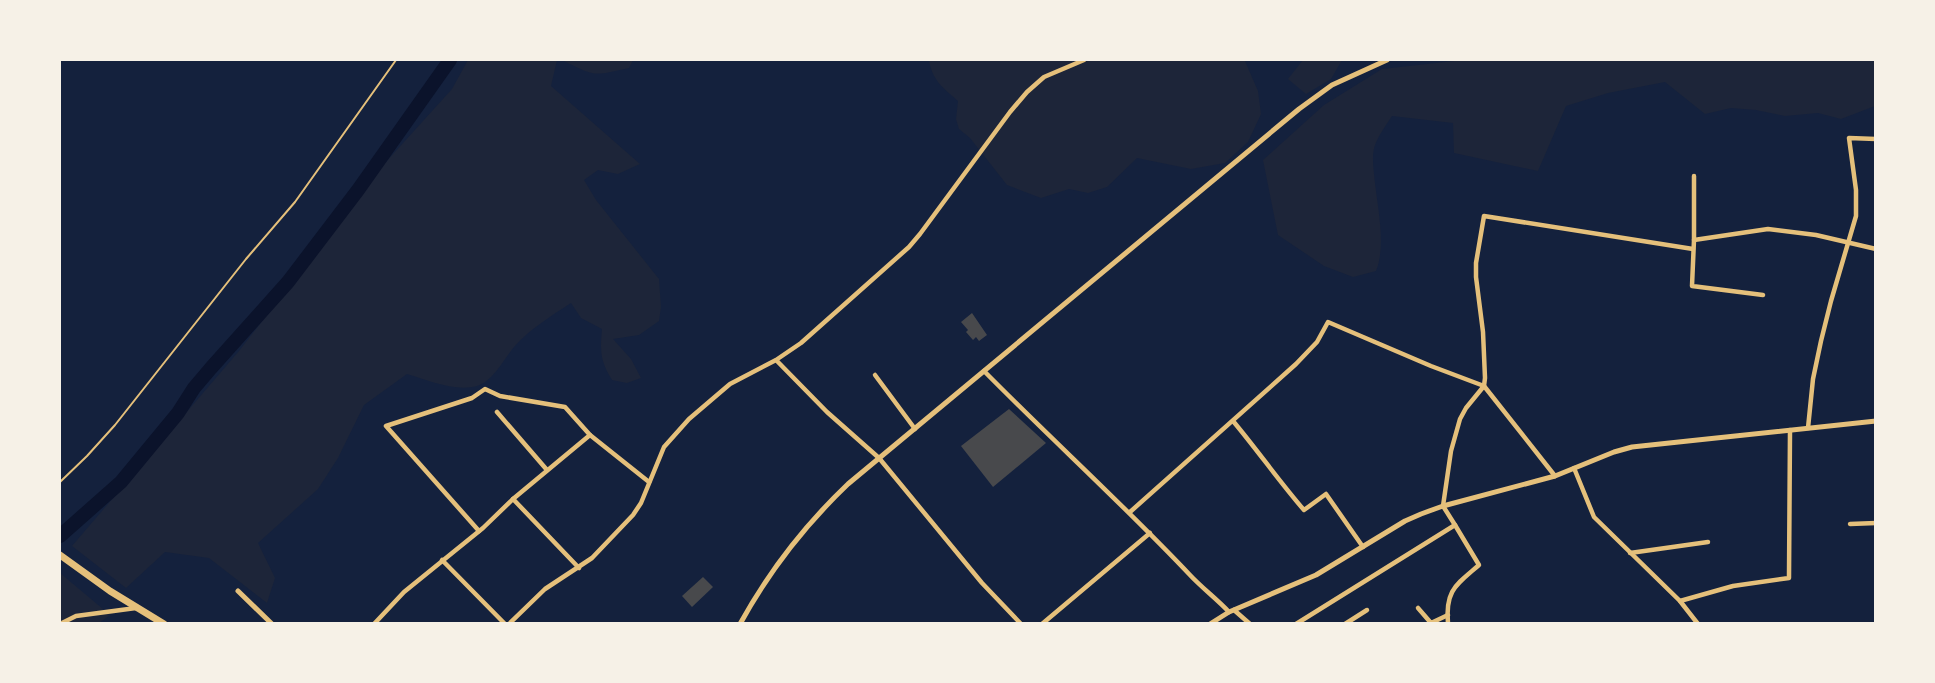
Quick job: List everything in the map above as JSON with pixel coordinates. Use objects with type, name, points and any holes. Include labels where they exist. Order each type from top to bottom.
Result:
[{"type":"highway","points":[[60,555],[164,624]]},
{"type":"street","points":[[442,560],[507,624],[545,589],[592,558],[633,516],[641,503],[663,447],[689,419],[730,384],[776,360],[801,343],[909,247],[1027,92],[1044,77],[1083,60]]},
{"type":"street","points":[[740,624],[765,580],[793,542],[825,506],[879,458],[1299,110],[1332,85],[1387,60]]},
{"type":"street","points":[[1808,428],[1813,379],[1830,301],[1856,216],[1856,190],[1849,138],[1875,139]]},
{"type":"street","points":[[1694,176],[1692,286],[1763,295]]},
{"type":"street","points":[[1448,624],[1450,594],[1456,585],[1479,565],[1443,506],[1451,451],[1460,419],[1484,386],[1483,332],[1476,263],[1484,215],[1693,250]]},
{"type":"street","points":[[1694,240],[1768,229],[1849,242],[1875,249]]},
{"type":"street","points":[[1130,512],[1317,342],[1328,322],[1484,386],[1555,476]]},
{"type":"street","points":[[776,360],[827,412],[879,458],[982,583],[1021,624]]},
{"type":"street","points":[[984,371],[1130,512],[1197,583],[1250,624]]},
{"type":"street","points":[[875,375],[915,429]]},
{"type":"street","points":[[479,531],[386,426],[472,398],[485,388],[500,396],[565,407],[590,435],[649,482]]},
{"type":"street","points":[[497,412],[547,470]]},
{"type":"street","points":[[1233,421],[1304,510],[1326,494],[1363,547]]},
{"type":"street","points":[[1210,624],[1231,611],[1316,575],[1405,521],[1443,506],[1555,476],[1632,447],[1875,421]]},
{"type":"street","points":[[1680,601],[1733,586],[1789,578],[1790,430]]},
{"type":"street","points":[[374,624],[404,592],[590,435]]},
{"type":"street","points":[[1574,468],[1594,517],[1680,601],[1698,624]]},
{"type":"street","points":[[513,499],[579,568]]},
{"type":"street","points":[[1850,524],[1875,523]]},
{"type":"street","points":[[1296,624],[1455,525]]},
{"type":"street","points":[[1042,624],[1150,533]]},
{"type":"street","points":[[1629,553],[1708,542]]},
{"type":"street","points":[[238,591],[272,624]]},
{"type":"street","points":[[60,624],[76,615],[137,608]]},
{"type":"street","points":[[1418,608],[1431,624],[1448,615]]},
{"type":"street","points":[[1345,624],[1367,610]]},
{"type":"path","points":[[60,482],[115,425],[246,259],[295,202],[396,60]]},
{"type":"shaded area","points":[[468,60],[557,60],[551,86],[640,164],[618,174],[598,170],[584,180],[596,200],[659,279],[659,321],[639,335],[613,339],[631,359],[641,378],[627,383],[612,380],[602,356],[602,329],[581,318],[571,303],[527,334],[493,375],[477,386],[459,388],[407,374],[364,405],[338,458],[318,489],[258,543],[275,578],[267,603],[209,558],[165,552],[126,588],[72,546],[239,351],[385,163],[452,89]]},
{"type":"shaded area","points":[[562,60],[633,60],[629,68],[595,73]]},
{"type":"shaded area","points":[[929,60],[1240,60],[1245,61],[1258,91],[1261,114],[1248,142],[1225,163],[1191,169],[1137,158],[1107,187],[1088,193],[1069,189],[1041,198],[1007,185],[970,138],[959,129],[956,119],[958,101],[943,88],[930,67]]},
{"type":"shaded area","points":[[1303,60],[1342,60],[1331,79],[1306,94],[1288,79]]},
{"type":"shaded area","points":[[1491,60],[1875,60],[1875,106],[1841,119],[1818,113],[1785,116],[1731,108],[1705,114],[1665,82],[1608,93],[1566,106],[1538,171],[1454,153],[1453,123],[1392,116],[1377,141],[1373,154],[1381,239],[1376,271],[1353,277],[1324,266],[1278,235],[1263,160],[1324,105],[1382,69]]},
{"type":"shaded area","points":[[60,573],[110,615],[99,623],[60,623]]},
{"type":"building","points":[[972,313],[987,335],[979,341],[976,337],[973,340],[961,322]]},
{"type":"building","points":[[1009,409],[1046,443],[993,487],[961,446]]},
{"type":"building","points":[[703,577],[713,587],[692,607],[682,596]]},
{"type":"waterway","points":[[60,536],[121,482],[178,413],[194,388],[288,282],[358,190],[450,60]]}]
